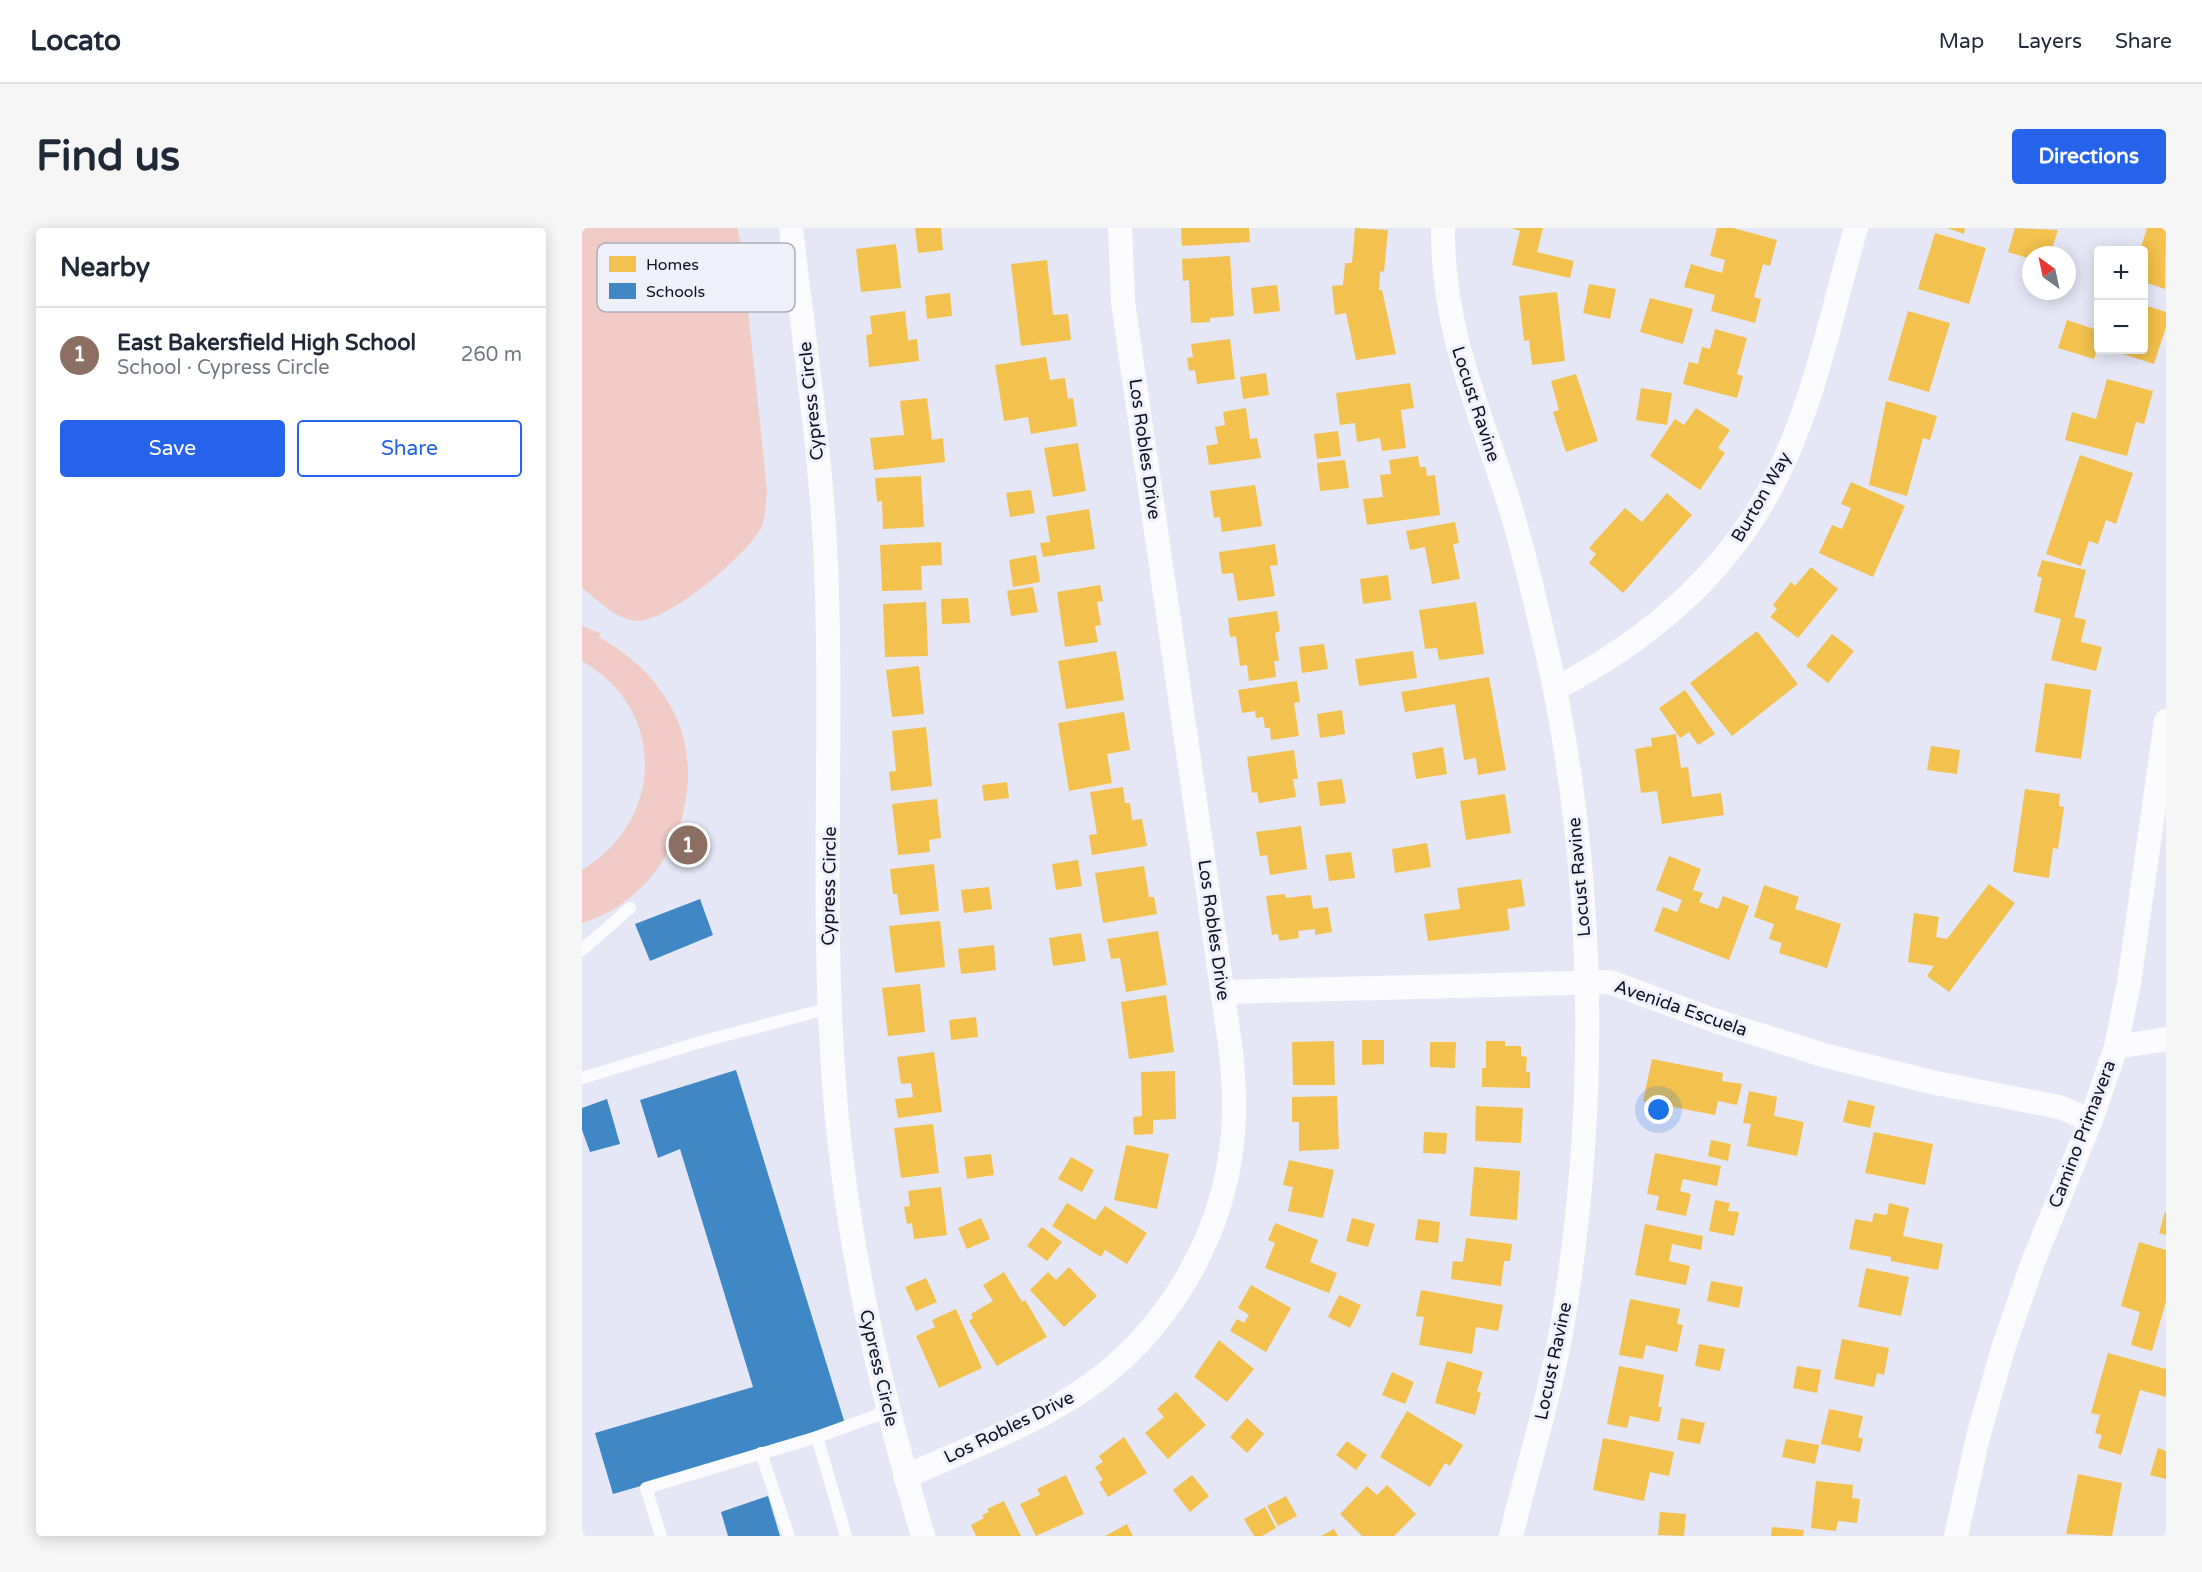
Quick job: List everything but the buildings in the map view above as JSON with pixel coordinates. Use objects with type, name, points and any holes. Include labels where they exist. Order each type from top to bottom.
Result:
[{"type":"street","name":"Cypress Circle","points":[[790,228],[792,243]]},
{"type":"street","name":"Los Robles Drive","points":[[905,1477],[1053,1408],[1089,1386],[1122,1359],[1156,1323],[1184,1283],[1214,1220],[1231,1152],[1235,1103],[1223,992],[1124,302],[1120,228]]},
{"type":"street","name":"Locust Ravine","points":[[1443,228],[1447,303],[1459,357],[1510,507],[1535,598],[1555,689],[1574,807],[1582,889],[1587,983],[1586,1098],[1571,1269],[1549,1397],[1534,1442],[1511,1536]]},
{"type":"street","name":"Burton Way","points":[[1555,689],[1605,663],[1651,630],[1694,592],[1730,550],[1758,510],[1785,460],[1803,414],[1856,228]]},
{"type":"street","name":"Cypress Circle","points":[[795,268],[816,438],[825,543],[831,700],[830,1008],[843,1173],[858,1276],[905,1477],[923,1536]]},
{"type":"street","name":"Camino Primavera","points":[[1956,1536],[1978,1437],[2003,1349],[2036,1252],[2091,1120],[2116,1047],[2129,983],[2166,721]]},
{"type":"street","name":"Avenida Escuela","points":[[1223,992],[1610,982],[1716,1021],[1823,1055],[1931,1082],[2059,1107],[2091,1120]]},
{"type":"street","points":[[2116,1047],[2166,1039]]},
{"type":"lane","points":[[582,950],[630,908]]},
{"type":"lane","points":[[582,1078],[704,1041],[830,1008]]},
{"type":"lane","points":[[662,1536],[646,1488],[818,1437],[889,1412]]},
{"type":"lane","points":[[818,1437],[846,1536]]},
{"type":"lane","points":[[761,1453],[789,1536]]},
{"type":"shaded area","points":[[582,228],[737,228],[741,243],[597,243],[597,312],[748,312],[767,490],[762,526],[741,553],[706,585],[667,611],[650,619],[636,621],[622,617],[582,588]]},
{"type":"shaded area","points":[[582,626],[600,633],[599,637],[620,650],[654,682],[668,702],[682,733],[688,766],[686,800],[677,833],[661,863],[640,889],[613,910],[582,923],[582,870],[609,849],[629,824],[641,795],[645,766],[641,736],[630,707],[610,682],[582,661]]},
{"type":"place","name":"East Bakersfield High School","points":[[688,845]]}]
